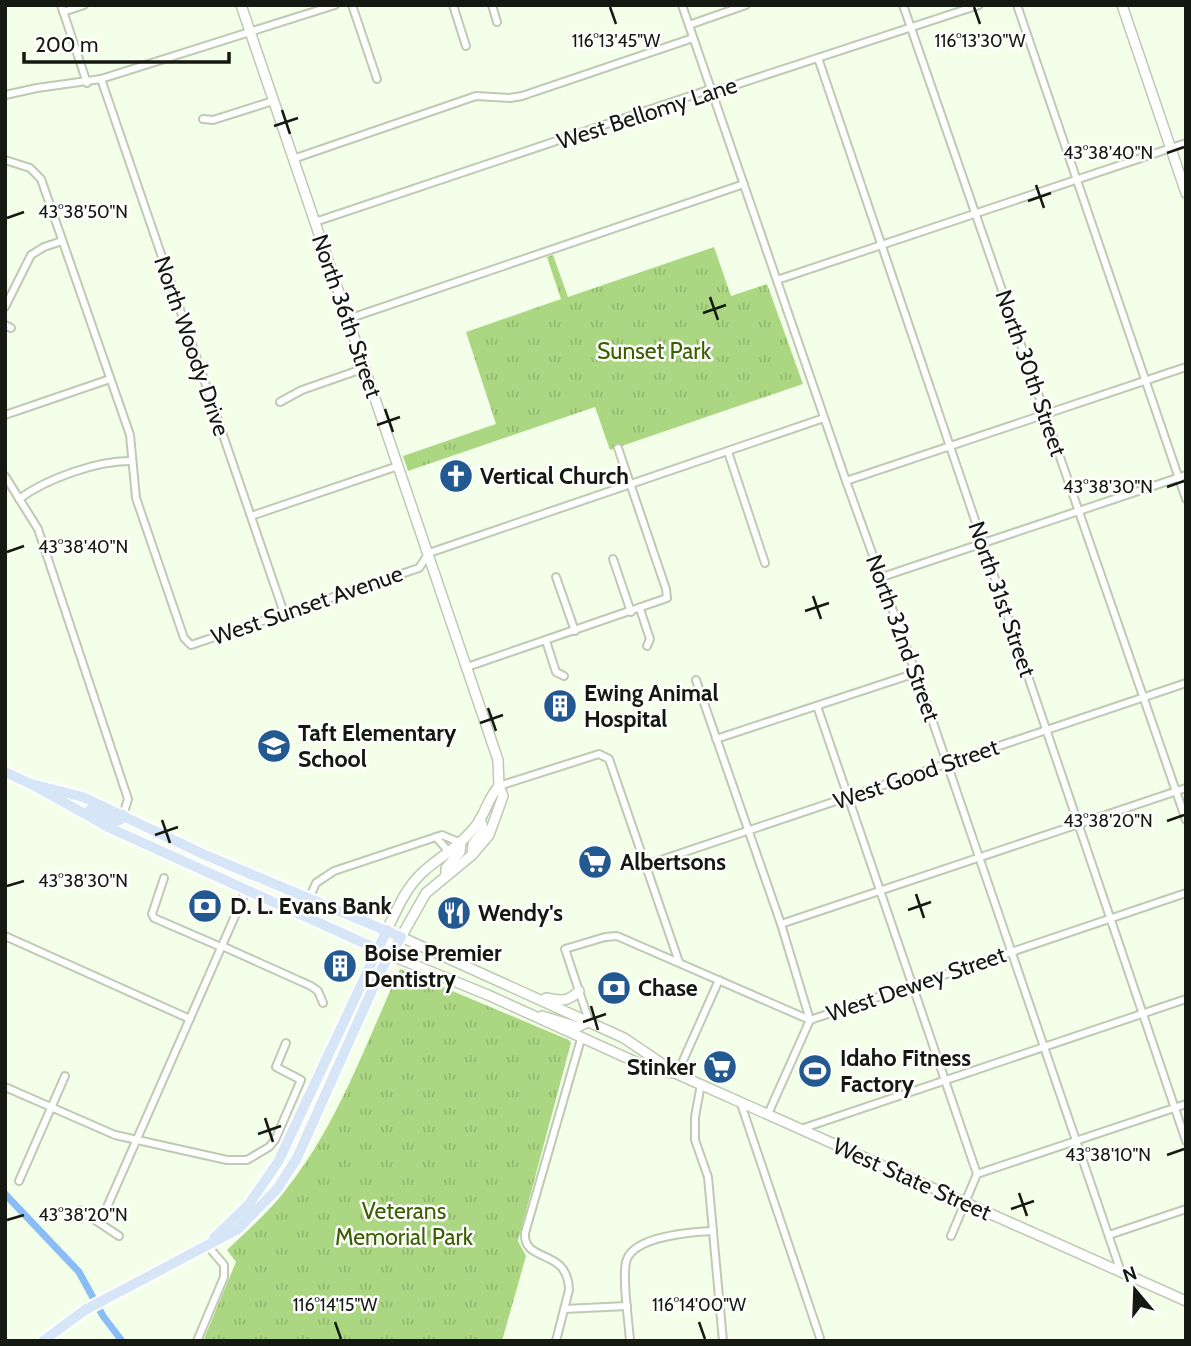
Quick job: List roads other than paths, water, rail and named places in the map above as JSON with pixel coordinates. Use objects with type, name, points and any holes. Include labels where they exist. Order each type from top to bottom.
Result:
[{"type":"main road","name":"West State Street","points":[[5,772],[110,828],[390,955]]},
{"type":"main road","name":"West State Street","points":[[31,784],[83,797],[199,852],[401,937]]},
{"type":"main road","name":"West State Street","points":[[74,807],[114,821],[120,820],[123,815]]},
{"type":"main road","name":"West State Street","points":[[159,850],[162,844],[165,844],[185,852],[199,852]]},
{"type":"main road","points":[[207,1245],[249,1204],[278,1161],[306,1107],[387,930]]},
{"type":"main road","points":[[43,1341],[85,1310],[243,1225],[264,1205],[283,1181],[306,1139],[382,968],[401,937]]},
{"type":"street","points":[[84,5],[62,9],[86,83]]},
{"type":"street","name":"North 36th Street","points":[[241,5],[498,760],[499,786],[503,796],[493,826],[472,855],[426,892],[401,937]]},
{"type":"street","points":[[5,96],[37,88],[101,79],[335,5]]},
{"type":"street","points":[[352,5],[377,79]]},
{"type":"street","points":[[453,5],[466,46]]},
{"type":"street","points":[[492,5],[497,22]]},
{"type":"street","name":"North 32nd Street","points":[[682,5],[846,481],[916,673],[1121,1272]]},
{"type":"street","points":[[689,25],[746,5]]},
{"type":"street","name":"North 30th Street","points":[[903,5],[1186,820]]},
{"type":"street","name":"West Bellomy Lane","points":[[315,222],[710,89],[720,90],[979,5]]},
{"type":"street","points":[[1017,5],[1144,381],[1182,476],[1186,499]]},
{"type":"street","points":[[1122,5],[1186,192]]},
{"type":"street","points":[[293,159],[476,96],[522,96],[693,38]]},
{"type":"street","name":"North 31st Street","points":[[818,58],[1186,1141]]},
{"type":"street","name":"North Woody Drive","points":[[101,79],[284,613]]},
{"type":"street","points":[[203,119],[213,120],[273,101]]},
{"type":"street","points":[[777,280],[1186,143]]},
{"type":"street","points":[[5,160],[25,165],[37,173],[130,435],[132,461],[101,464],[45,483],[19,499]]},
{"type":"street","points":[[348,319],[744,184]]},
{"type":"street","points":[[5,307],[31,255],[62,241]]},
{"type":"street","points":[[846,481],[1186,367]]},
{"type":"street","points":[[280,402],[302,390],[365,368]]},
{"type":"street","points":[[5,415],[110,379]]},
{"type":"street","name":"West Sunset Avenue","points":[[132,461],[136,499],[184,638],[191,645],[419,568],[429,553],[824,418]]},
{"type":"street","points":[[467,667],[667,598],[632,484],[618,448]]},
{"type":"street","points":[[728,452],[765,563]]},
{"type":"street","points":[[251,516],[398,466]]},
{"type":"street","points":[[5,476],[38,529],[128,799],[123,815]]},
{"type":"street","points":[[882,578],[1182,476]]},
{"type":"street","points":[[613,559],[631,612]]},
{"type":"street","points":[[556,578],[575,631]]},
{"type":"street","points":[[640,609],[650,639],[647,646]]},
{"type":"street","points":[[546,641],[556,672],[564,676]]},
{"type":"street","points":[[716,738],[916,673]]},
{"type":"street","points":[[696,680],[781,925],[810,1020],[768,1114]]},
{"type":"street","name":"West Good Street","points":[[646,864],[1186,682]]},
{"type":"street","points":[[817,706],[977,1174],[951,1237]]},
{"type":"street","points":[[387,930],[412,884],[424,871],[461,843],[480,819],[490,795],[499,786],[598,754],[606,756],[611,762],[680,962]]},
{"type":"street","points":[[781,925],[1186,788]]},
{"type":"street","points":[[472,855],[473,844],[484,830],[480,819]]},
{"type":"street","points":[[309,899],[316,883],[334,871],[436,837],[447,836],[461,843]]},
{"type":"street","points":[[436,837],[449,852]]},
{"type":"street","points":[[446,875],[446,868],[460,852],[461,843]]},
{"type":"street","points":[[164,878],[152,914],[154,918],[311,986],[318,991],[323,1003]]},
{"type":"street","points":[[100,1223],[246,891]]},
{"type":"street","name":"West Dewey Street","points":[[589,1021],[565,950],[605,937],[617,936],[810,1020],[1186,893]]},
{"type":"street","points":[[5,936],[190,1019]]},
{"type":"street","name":"West State Street","points":[[401,937],[624,1038],[677,1074]]},
{"type":"street","name":"West State Street","points":[[390,955],[649,1068],[677,1074],[701,1084],[1186,1301]]},
{"type":"street","points":[[677,1074],[719,980]]},
{"type":"street","points":[[527,994],[562,1001],[570,999],[579,991]]},
{"type":"street","points":[[801,1129],[1186,999]]},
{"type":"street","name":"West State Street","points":[[522,1011],[578,1027],[589,1021]]},
{"type":"street","points":[[556,1341],[569,1290],[566,1272],[550,1258],[531,1251],[525,1240],[581,1038]]},
{"type":"street","points":[[5,1087],[115,1135],[227,1160],[247,1160],[270,1147],[275,1140],[301,1080],[276,1067],[286,1043]]},
{"type":"street","points":[[19,1181],[65,1076]]},
{"type":"street","points":[[701,1084],[695,1117],[695,1140],[708,1177],[723,1341]]},
{"type":"street","points":[[740,1101],[820,1338]]},
{"type":"street","points":[[977,1174],[1186,1104]]},
{"type":"street","points":[[1109,1235],[1186,1209]]},
{"type":"street","points":[[80,1210],[120,1236]]},
{"type":"street","points":[[630,1341],[625,1268],[630,1253],[668,1236],[713,1231]]},
{"type":"street","points":[[197,1341],[224,1277],[224,1265],[207,1245]]},
{"type":"street","points":[[564,1309],[627,1306]]},
{"type":"waterway","points":[[5,1194],[79,1272],[103,1316],[122,1341]]},
{"type":"place","name":"Vertical Church","points":[[456,476]]},
{"type":"place","name":"Ewing Animal Hospital","points":[[560,706]]},
{"type":"place","name":"Taft Elementary School","points":[[274,746]]},
{"type":"place","name":"Albertsons","points":[[595,862]]},
{"type":"place","name":"D. L. Evans Bank","points":[[205,906]]},
{"type":"place","name":"Wendy's","points":[[454,913]]},
{"type":"place","name":"Boise Premier Dentistry","points":[[340,966]]},
{"type":"place","name":"Chase","points":[[614,988]]},
{"type":"place","name":"Stinker","points":[[720,1067]]},
{"type":"place","name":"Idaho Fitness Factory","points":[[815,1071]]},
{"type":"park label","name":"Sunset Park","points":[[654,351]]},
{"type":"park label","name":"Veterans Memorial Park","points":[[404,1224]]}]
